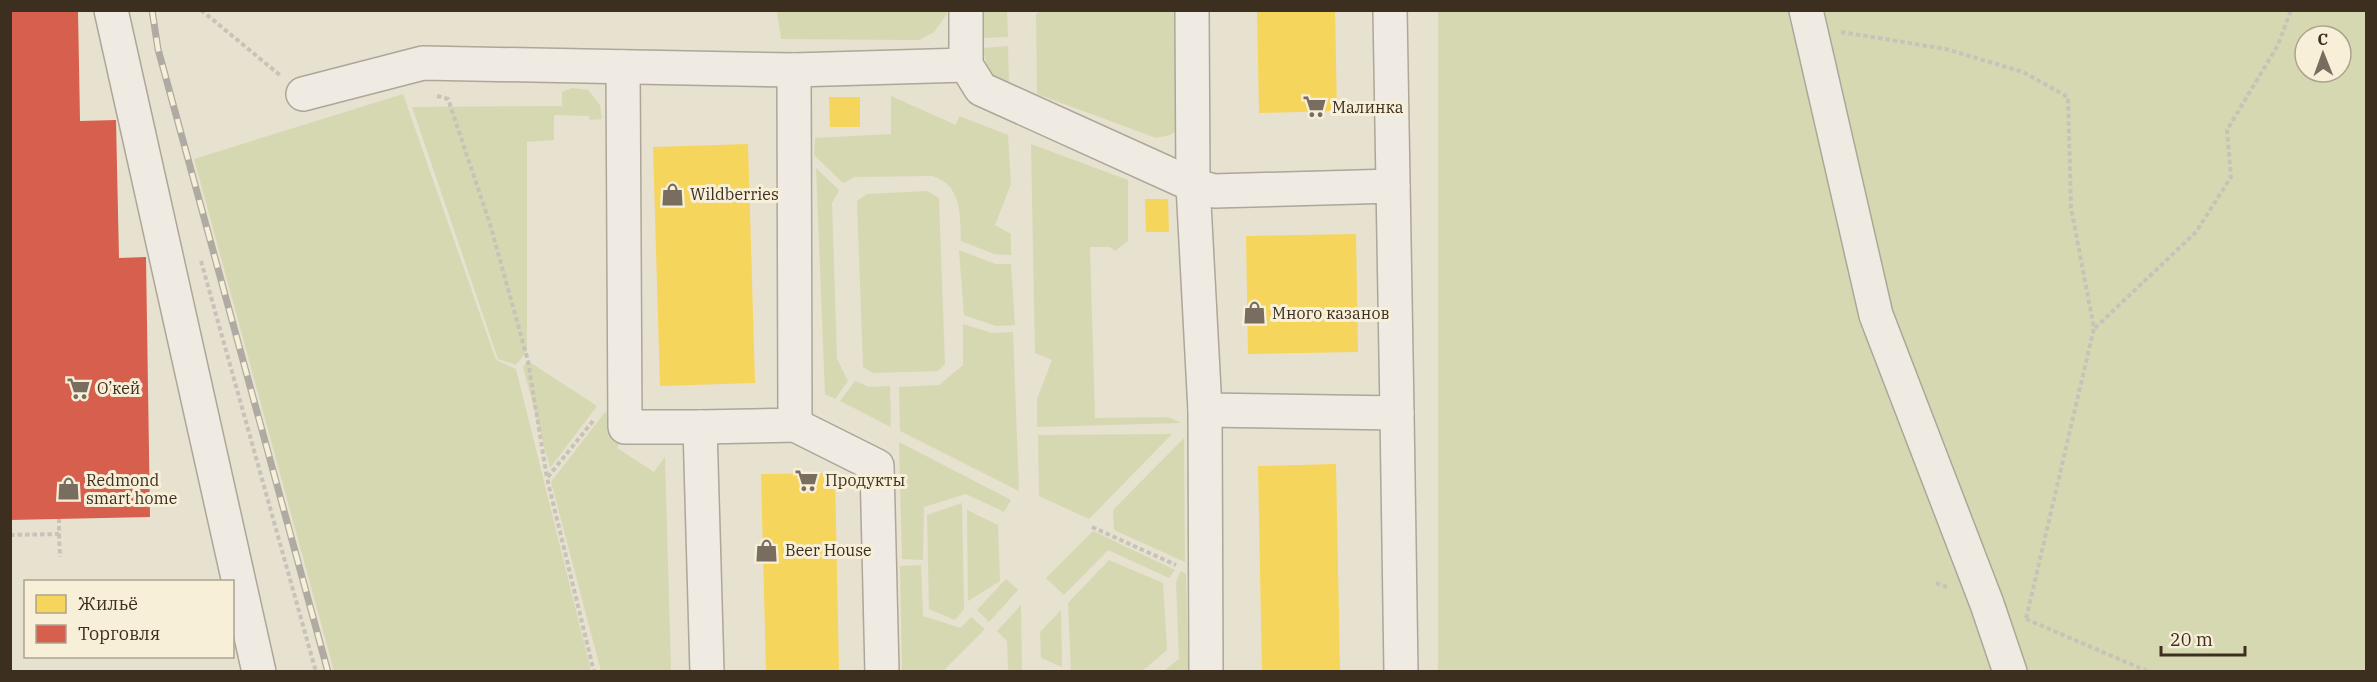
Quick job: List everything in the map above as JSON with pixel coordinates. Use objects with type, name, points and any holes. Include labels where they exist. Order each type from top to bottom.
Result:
[{"type":"lane","points":[[111,10],[259,672]]},
{"type":"lane","points":[[966,10],[966,65],[981,89],[1193,185],[1214,190],[1393,186]]},
{"type":"lane","points":[[1192,10],[1193,185],[1206,410],[1206,672]]},
{"type":"lane","points":[[1389,10],[1401,672]]},
{"type":"lane","points":[[1808,19],[1876,315],[1988,604],[2010,672]]},
{"type":"lane","points":[[303,94],[423,63],[794,70],[966,65]]},
{"type":"lane","points":[[623,67],[625,427],[795,424],[877,466],[882,672]]},
{"type":"lane","points":[[794,70],[795,424]]},
{"type":"lane","points":[[1206,410],[1397,413]]},
{"type":"lane","points":[[700,427],[707,672]]},
{"type":"path","points":[[201,10],[303,94]]},
{"type":"path","points":[[2094,328],[2196,232],[2231,177],[2227,130],[2278,45],[2291,10]]},
{"type":"path","points":[[1808,19],[1946,49],[2024,72],[2068,98],[2071,208],[2094,328],[2026,620]]},
{"type":"path","points":[[428,93],[448,99],[490,224],[528,361],[547,478],[594,672]]},
{"type":"path","points":[[200,258],[316,672]]},
{"type":"path","points":[[547,478],[597,417]]},
{"type":"path","points":[[59,519],[60,557]]},
{"type":"path","points":[[1092,527],[1182,568]]},
{"type":"path","points":[[10,535],[59,534]]},
{"type":"path","points":[[1936,583],[2150,672]]},
{"type":"green space","points":[[947,10],[947,14],[934,32],[919,40],[781,39],[777,11]]},
{"type":"green space","points":[[1043,10],[1183,11],[1180,128],[1170,135],[1156,138],[1037,94],[1036,14]]},
{"type":"green space","points":[[983,11],[1007,11],[1008,37],[984,38]]},
{"type":"green space","points":[[1438,11],[2366,11],[2366,671],[1438,671]]},
{"type":"green space","points":[[1008,46],[1009,84],[988,74],[983,48]]},
{"type":"green space","points":[[572,88],[588,90],[600,105],[602,119],[590,120],[589,116],[554,115],[554,140],[527,142],[527,351],[516,365],[498,359],[412,107],[562,106],[562,92]]},
{"type":"green space","points":[[403,94],[496,360],[516,369],[591,671],[334,671],[194,159]]},
{"type":"green space","points":[[891,96],[956,125],[959,116],[1008,135],[1011,184],[995,225],[1011,234],[1011,255],[994,254],[961,241],[957,202],[949,186],[942,180],[932,176],[855,177],[843,183],[814,155],[815,138],[891,134]]},
{"type":"green space","points":[[1031,144],[1128,180],[1128,241],[1115,251],[1110,247],[1090,247],[1095,418],[1168,417],[1181,423],[1037,427],[1037,399],[1052,360],[1035,353]]},
{"type":"green space","points":[[816,168],[839,190],[832,203],[837,359],[848,381],[835,399],[825,394]]},
{"type":"green space","points":[[927,191],[939,198],[945,364],[938,371],[873,373],[863,367],[857,201],[867,194]]},
{"type":"green space","points":[[959,250],[995,264],[1011,264],[1015,325],[996,326],[964,315]]},
{"type":"green space","points":[[963,324],[992,333],[1013,332],[1019,491],[900,431],[899,387],[939,385],[963,365]]},
{"type":"green space","points":[[528,361],[597,406],[550,468],[523,367]]},
{"type":"green space","points":[[855,381],[869,387],[890,386],[891,427],[840,401]]},
{"type":"green space","points":[[605,412],[626,433],[617,448],[654,472],[665,457],[671,671],[601,671],[551,482]]},
{"type":"green space","points":[[1172,434],[1089,519],[1039,496],[1038,435]]},
{"type":"green space","points":[[1184,438],[1185,562],[1114,530],[1113,510]]},
{"type":"green space","points":[[899,442],[1011,500],[1004,512],[966,494],[924,507],[923,560],[902,559]]},
{"type":"green space","points":[[962,503],[964,609],[955,620],[929,609],[927,515]]},
{"type":"green space","points":[[967,510],[998,525],[1000,581],[968,601]]},
{"type":"green space","points":[[1093,531],[1175,570],[1169,578],[1108,550],[1064,595],[1046,578]]},
{"type":"green space","points":[[1109,560],[1163,583],[1167,650],[1142,671],[1071,671],[1068,603]]},
{"type":"green space","points":[[921,565],[923,616],[961,628],[971,617],[985,629],[943,671],[902,671],[900,566]]},
{"type":"green space","points":[[1181,571],[1186,574],[1188,671],[1164,671],[1179,659],[1176,582]]},
{"type":"green space","points":[[1006,579],[1018,590],[989,622],[977,610]]},
{"type":"green space","points":[[1021,605],[1022,671],[1008,671],[1007,641],[997,631]]},
{"type":"green space","points":[[1061,610],[1062,667],[1041,658],[1040,632]]},
{"type":"building: Жильё","points":[[1257,10],[1335,10],[1337,111],[1259,113]]},
{"type":"building: Жильё","points":[[829,97],[860,97],[860,127],[830,127]]},
{"type":"building: Жильё","points":[[748,144],[755,383],[660,386],[653,147]]},
{"type":"building: Жильё","points":[[1145,199],[1168,199],[1169,232],[1146,232]]},
{"type":"building: Жильё","points":[[1356,234],[1358,352],[1248,354],[1246,236]]},
{"type":"building: Жильё","points":[[1336,464],[1340,672],[1262,672],[1258,466]]},
{"type":"building: Жильё","points":[[835,473],[839,672],[766,672],[761,474]]},
{"type":"building: Торговля","name":"О’кей","points":[[10,10],[78,10],[80,121],[116,120],[119,258],[146,257],[150,517],[10,520]]},
{"type":"railway","points":[[152,10],[158,49],[328,672]]},
{"type":"place","name":"Малинка","points":[[1314,107]]},
{"type":"place","name":"Wildberries","points":[[672,194]]},
{"type":"place","name":"Много казанов","points":[[1254,313]]},
{"type":"place","name":"О’кей","points":[[79,388]]},
{"type":"place","name":"Продукты","points":[[807,480]]},
{"type":"place","name":"Redmond smart home","points":[[68,489]]},
{"type":"place","name":"Beer House","points":[[767,550]]}]
